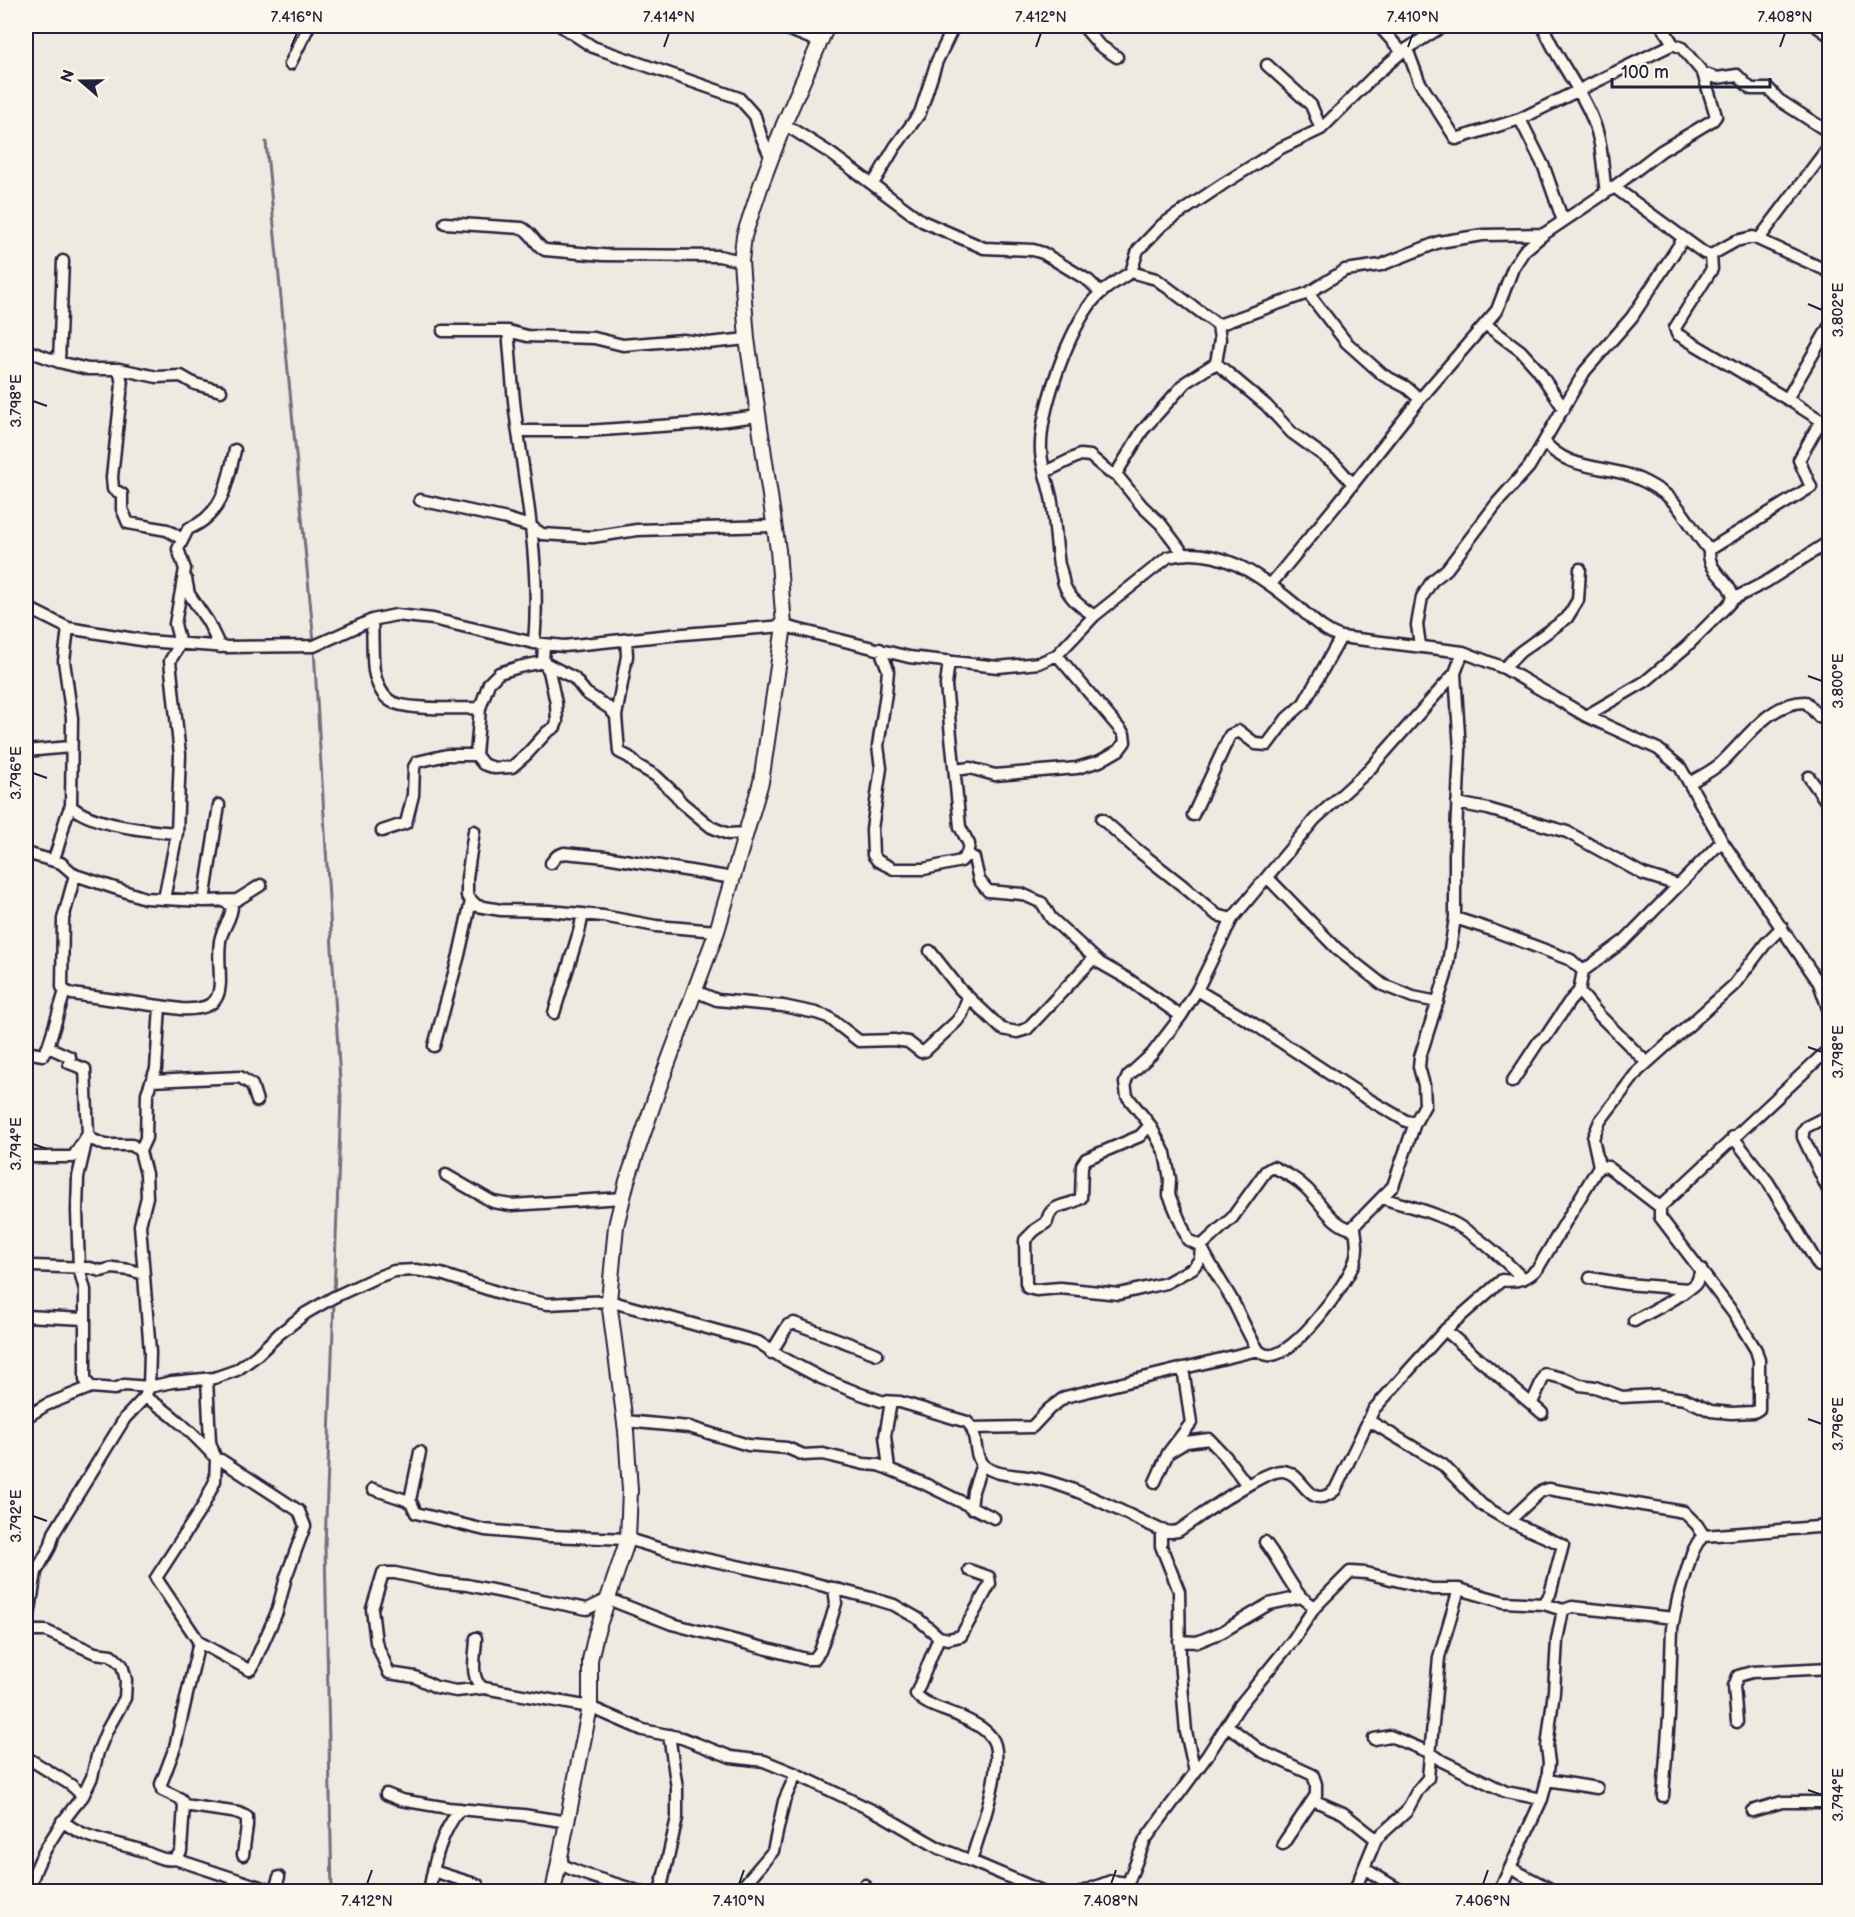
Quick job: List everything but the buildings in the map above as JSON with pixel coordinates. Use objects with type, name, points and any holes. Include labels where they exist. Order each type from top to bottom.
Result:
[{"type":"street","points":[[290,64],[309,26]]},
{"type":"street","points":[[561,26],[593,47],[739,98],[755,116],[771,158]]},
{"type":"street","points":[[780,26],[820,42]]},
{"type":"street","points":[[553,1892],[590,1707],[590,1660],[596,1634],[628,1539],[630,1490],[625,1421],[609,1301],[616,1226],[660,1084],[717,931],[761,782],[784,626],[774,526],[747,339],[741,261],[744,236],[784,124],[827,26]]},
{"type":"street","points":[[873,184],[895,147],[920,113],[937,61],[954,26]]},
{"type":"street","points":[[1083,26],[1099,45],[1117,57]]},
{"type":"street","points":[[1379,26],[1404,51],[1419,81],[1456,139],[1520,119],[1673,45]]},
{"type":"street","points":[[1094,616],[1071,597],[1063,582],[1052,501],[1041,452],[1054,381],[1067,347],[1089,306],[1131,272],[1138,250],[1162,225],[1281,147],[1322,129],[1373,77],[1404,51],[1443,26]]},
{"type":"street","points":[[1544,26],[1593,120],[1603,151],[1603,174],[1610,190],[1704,253],[1711,255],[1743,238],[1753,237],[1830,272]]},
{"type":"street","points":[[1271,584],[1420,399],[1497,310],[1513,268],[1524,251],[1544,234],[1610,190],[1661,151],[1716,116],[1703,73],[1682,48],[1673,45],[1662,26]]},
{"type":"street","points":[[1816,26],[1830,36]]},
{"type":"street","points":[[1268,65],[1311,105],[1322,129]]},
{"type":"street","points":[[1703,73],[1717,78],[1737,75],[1751,89],[1769,89],[1779,100],[1830,133]]},
{"type":"street","points":[[1520,119],[1544,167],[1563,221]]},
{"type":"street","points":[[784,124],[830,153],[921,221],[984,249],[1033,250],[1043,253],[1089,280],[1101,294]]},
{"type":"street","points":[[1759,239],[1830,145]]},
{"type":"street","points":[[445,223],[522,228],[527,230],[540,247],[545,249],[603,255],[616,253],[719,256],[741,261]]},
{"type":"street","points":[[1218,325],[1308,293],[1345,270],[1381,265],[1439,242],[1483,235],[1544,234]]},
{"type":"street","points":[[1420,645],[1417,625],[1422,597],[1432,581],[1447,569],[1497,503],[1529,467],[1585,371],[1632,317],[1683,239]]},
{"type":"street","points":[[1708,550],[1811,487],[1799,460],[1825,424],[1788,399],[1677,334],[1675,328],[1712,269],[1711,255]]},
{"type":"street","points":[[59,362],[63,261]]},
{"type":"street","points":[[1116,474],[1142,431],[1186,382],[1216,363],[1220,339],[1218,325],[1156,279],[1131,272]]},
{"type":"street","points":[[1308,293],[1346,342],[1383,375],[1406,387],[1420,399]]},
{"type":"street","points":[[1485,324],[1521,351],[1544,378],[1564,409]]},
{"type":"street","points":[[1788,399],[1830,326]]},
{"type":"street","points":[[443,331],[508,331],[527,336],[594,338],[622,345],[683,340],[708,343],[747,339]]},
{"type":"street","points":[[508,331],[530,526],[539,644],[543,662],[549,671],[556,703],[557,722],[555,727],[512,767],[495,768],[483,764],[476,755],[480,708],[489,683],[499,674],[543,662],[574,678],[586,693],[609,708],[616,716]]},
{"type":"street","points":[[26,350],[59,362],[88,369],[119,369],[157,377],[181,376],[195,384],[221,391]]},
{"type":"street","points":[[1216,363],[1266,405],[1292,433],[1335,464],[1353,484]]},
{"type":"street","points":[[119,369],[122,384],[112,477],[113,489],[122,494],[122,509],[128,523],[167,530],[182,539]]},
{"type":"street","points":[[518,430],[587,431],[703,423],[758,416]]},
{"type":"street","points":[[1544,441],[1550,448],[1568,459],[1589,467],[1628,475],[1665,493],[1708,550],[1710,564],[1732,593],[1733,599]]},
{"type":"street","points":[[180,644],[175,624],[185,569],[178,549],[188,529],[202,523],[214,511],[224,493],[235,450]]},
{"type":"street","points":[[1045,472],[1080,455],[1090,456],[1109,472],[1116,474],[1142,506],[1161,524],[1183,553]]},
{"type":"street","points":[[420,500],[507,519],[530,526],[542,534],[592,537],[637,530],[774,526]]},
{"type":"street","points":[[1586,716],[1646,681],[1686,647],[1733,599],[1766,582],[1830,541]]},
{"type":"street","points":[[26,609],[68,628],[147,642],[220,647],[314,646],[372,620],[396,615],[413,615],[539,644],[564,646],[784,626],[909,657],[998,667],[1040,663],[1057,655],[1094,616],[1168,556],[1183,553],[1213,555],[1228,560],[1271,584],[1328,632],[1341,637],[1463,652],[1504,668],[1586,716],[1669,756],[1680,767],[1722,841],[1819,983],[1830,1014]]},
{"type":"street","points":[[1504,668],[1520,652],[1567,618],[1578,600],[1580,569]]},
{"type":"street","points":[[184,576],[188,580],[189,594],[208,622],[220,647]]},
{"type":"street","points":[[372,620],[375,672],[379,686],[388,699],[395,703],[415,707],[480,708]]},
{"type":"street","points":[[53,860],[59,848],[66,816],[71,806],[69,802],[73,771],[70,747],[71,703],[64,661],[68,628]]},
{"type":"street","points":[[1193,815],[1230,735],[1239,731],[1256,744],[1267,745],[1287,718],[1304,703],[1341,637]]},
{"type":"street","points":[[626,639],[627,656],[616,716],[619,752],[629,756],[638,765],[656,776],[681,802],[711,827],[728,834],[746,832]]},
{"type":"street","points":[[164,900],[177,833],[180,755],[170,661],[180,644]]},
{"type":"street","points":[[880,649],[888,670],[878,746],[881,768],[872,829],[873,855],[878,861],[894,869],[924,869],[961,861],[969,844],[960,827],[946,685],[949,661]]},
{"type":"street","points":[[1355,1228],[1358,1249],[1355,1262],[1347,1280],[1321,1314],[1290,1348],[1268,1355],[1258,1350],[1248,1328],[1210,1266],[1201,1246],[1188,1240],[1169,1194],[1170,1179],[1165,1153],[1150,1125],[1127,1096],[1125,1083],[1128,1076],[1152,1054],[1181,1016],[1197,990],[1232,919],[1315,819],[1370,770],[1455,674],[1463,652]]},
{"type":"street","points":[[955,770],[970,768],[995,775],[1077,768],[1119,750],[1125,742],[1124,734],[1057,655]]},
{"type":"street","points":[[1150,1125],[1140,1136],[1083,1162],[1081,1198],[1053,1209],[1048,1214],[1047,1222],[1025,1240],[1028,1288],[1036,1290],[1060,1288],[1119,1294],[1166,1283],[1193,1268],[1200,1259],[1201,1246],[1232,1218],[1266,1171],[1274,1167],[1306,1187],[1331,1217],[1347,1228],[1355,1228],[1393,1186],[1415,1123],[1425,1104],[1424,1085],[1419,1067],[1420,1057],[1446,975],[1455,918],[1460,750],[1455,674]]},
{"type":"street","points":[[1689,783],[1720,764],[1761,722],[1796,702],[1806,702],[1819,717],[1830,721]]},
{"type":"street","points":[[26,751],[70,747]]},
{"type":"street","points":[[382,831],[405,822],[413,795],[414,767],[417,762],[447,755],[476,755]]},
{"type":"street","points":[[1809,777],[1830,807]]},
{"type":"street","points":[[1457,803],[1488,809],[1567,832],[1643,874],[1678,885]]},
{"type":"street","points":[[204,902],[219,804]]},
{"type":"street","points":[[71,806],[95,818],[136,830],[177,833]]},
{"type":"street","points":[[1102,819],[1217,915],[1232,919]]},
{"type":"street","points":[[474,831],[467,878],[467,896],[477,906],[501,910],[583,914],[656,926],[717,931]]},
{"type":"street","points":[[1512,1082],[1539,1041],[1547,1035],[1579,991],[1583,970],[1625,940],[1722,841]]},
{"type":"street","points":[[26,853],[53,860],[69,868],[75,875],[145,898],[204,902],[237,900],[261,885]]},
{"type":"street","points":[[551,863],[557,856],[564,853],[606,857],[733,878]]},
{"type":"street","points":[[966,854],[974,858],[979,880],[988,891],[1022,894],[1042,903],[1050,918],[1094,958],[1181,1016]]},
{"type":"street","points":[[75,875],[63,919],[62,987],[72,994],[199,1010],[212,1006],[217,1000],[221,973],[220,940],[232,913],[231,906],[223,901]]},
{"type":"street","points":[[1268,878],[1337,949],[1383,985],[1413,997],[1438,1002]]},
{"type":"street","points":[[434,1046],[471,901]]},
{"type":"street","points":[[554,1013],[583,914]]},
{"type":"street","points":[[1455,918],[1571,960],[1583,970]]},
{"type":"street","points":[[982,1464],[1008,1475],[1029,1477],[1079,1493],[1161,1530],[1171,1532],[1178,1531],[1247,1485],[1275,1471],[1284,1470],[1290,1473],[1313,1495],[1319,1498],[1327,1497],[1335,1490],[1368,1420],[1382,1399],[1445,1330],[1502,1280],[1523,1279],[1538,1268],[1599,1166],[1593,1138],[1600,1122],[1638,1071],[1734,985],[1782,927]]},
{"type":"street","points":[[930,951],[968,997],[1002,1029],[1017,1032],[1027,1029],[1094,958]]},
{"type":"street","points":[[1197,990],[1254,1024],[1363,1096],[1415,1123]]},
{"type":"street","points":[[26,1052],[43,1055],[48,1047],[65,991]]},
{"type":"street","points":[[695,991],[717,1000],[783,1006],[816,1013],[828,1017],[860,1041],[908,1042],[921,1052],[925,1051],[957,1021],[968,997]]},
{"type":"street","points":[[1579,991],[1599,1015],[1647,1063]]},
{"type":"street","points":[[140,1151],[146,1138],[147,1093],[156,1069],[160,1006]]},
{"type":"street","points":[[48,1047],[70,1057],[69,1063],[85,1069],[88,1134],[78,1177],[77,1211],[79,1268],[85,1290],[85,1380],[91,1387]]},
{"type":"street","points":[[1532,1403],[1545,1374],[1566,1378],[1580,1385],[1595,1387],[1622,1397],[1657,1395],[1685,1399],[1711,1411],[1731,1413],[1759,1409],[1759,1360],[1756,1350],[1734,1314],[1660,1217],[1660,1207],[1830,1048]]},
{"type":"street","points":[[151,1081],[240,1077],[252,1085],[257,1101]]},
{"type":"street","points":[[1830,1115],[1806,1126],[1803,1131],[1803,1137],[1830,1194]]},
{"type":"street","points":[[88,1134],[91,1139],[105,1145],[132,1145],[140,1151],[146,1174],[147,1197],[140,1225],[150,1352],[147,1392]]},
{"type":"street","points":[[26,1156],[74,1157],[88,1134]]},
{"type":"street","points":[[1733,1137],[1768,1182],[1820,1266]]},
{"type":"street","points":[[1599,1166],[1608,1167],[1660,1207]]},
{"type":"street","points":[[446,1175],[493,1202],[511,1205],[623,1198]]},
{"type":"street","points":[[1382,1198],[1437,1215],[1463,1229],[1502,1256],[1523,1279]]},
{"type":"street","points":[[33,1266],[101,1270],[113,1268],[144,1274]]},
{"type":"street","points":[[1634,1321],[1673,1301],[1694,1286],[1701,1269]]},
{"type":"street","points":[[30,1892],[31,1878],[62,1821],[83,1796],[92,1777],[98,1752],[107,1730],[125,1698],[126,1680],[122,1665],[111,1655],[95,1653],[46,1631],[26,1633],[36,1572],[50,1547],[54,1533],[125,1418],[147,1392],[172,1382],[207,1378],[237,1370],[306,1313],[364,1283],[394,1271],[416,1270],[441,1274],[512,1297],[547,1304],[609,1301],[758,1342],[771,1353],[821,1378],[881,1401],[913,1406],[967,1422],[972,1428],[982,1464],[973,1491],[971,1508]]},
{"type":"street","points":[[1590,1278],[1626,1284],[1688,1289]]},
{"type":"street","points":[[26,1316],[84,1319]]},
{"type":"street","points":[[771,1353],[788,1324],[794,1323],[877,1354]]},
{"type":"street","points":[[1445,1330],[1542,1413]]},
{"type":"street","points":[[972,1428],[1032,1427],[1049,1409],[1065,1397],[1258,1350]]},
{"type":"street","points":[[1155,1482],[1168,1453],[1191,1423],[1183,1368]]},
{"type":"street","points":[[26,1416],[46,1405],[91,1387],[115,1389],[124,1385],[147,1392],[187,1427],[215,1458],[299,1511],[306,1526],[286,1577],[277,1612],[252,1668],[246,1669],[199,1642],[156,1578],[203,1506],[215,1481],[215,1458],[210,1442],[207,1378]]},
{"type":"street","points":[[890,1469],[885,1436],[891,1402]]},
{"type":"street","points":[[1368,1420],[1443,1465],[1482,1505],[1509,1521],[1563,1545],[1550,1594],[1544,1604]]},
{"type":"street","points":[[625,1421],[689,1426],[748,1445],[787,1448],[804,1455],[823,1454],[864,1464],[878,1464],[994,1518]]},
{"type":"street","points":[[1168,1453],[1186,1442],[1209,1440],[1226,1457],[1247,1485]]},
{"type":"street","points":[[411,1504],[412,1485],[420,1452]]},
{"type":"street","points":[[373,1489],[406,1500],[416,1513],[485,1530],[549,1536],[628,1539],[664,1551],[834,1588],[894,1605],[917,1618],[939,1637],[948,1639],[961,1635],[990,1584],[989,1576],[969,1570]]},
{"type":"street","points":[[1509,1521],[1540,1491],[1548,1489],[1684,1512],[1704,1536]]},
{"type":"street","points":[[1663,1796],[1674,1618],[1692,1553],[1698,1542],[1704,1536],[1830,1526]]},
{"type":"street","points":[[1161,1530],[1161,1546],[1179,1591],[1179,1641],[1186,1732],[1195,1772]]},
{"type":"street","points":[[1265,1542],[1275,1555],[1289,1582],[1301,1597],[1315,1607]]},
{"type":"street","points":[[1082,1892],[1111,1881],[1128,1883],[1145,1840],[1228,1726],[1240,1705],[1293,1640],[1315,1607],[1350,1572],[1388,1577],[1432,1589],[1459,1589],[1504,1602],[1544,1604],[1563,1610],[1572,1607],[1674,1618]]},
{"type":"street","points":[[834,1588],[836,1603],[820,1651],[814,1659],[806,1659],[672,1624],[608,1599],[587,1609],[395,1573],[383,1573],[372,1609],[376,1642],[389,1673],[414,1677],[436,1687],[456,1691],[484,1689],[590,1707],[643,1730],[682,1738],[731,1757],[764,1761],[882,1815],[939,1848],[1044,1892]]},
{"type":"street","points":[[1354,1892],[1376,1839],[1406,1812],[1418,1790],[1428,1778],[1439,1657],[1459,1589]]},
{"type":"street","points":[[1179,1641],[1197,1642],[1222,1632],[1269,1604],[1301,1597]]},
{"type":"street","points":[[1499,1892],[1542,1799],[1547,1780],[1549,1763],[1547,1747],[1557,1640],[1563,1610]]},
{"type":"street","points":[[939,1637],[916,1694],[921,1700],[976,1724],[989,1735],[995,1744],[996,1754],[991,1793],[970,1861]]},
{"type":"street","points":[[476,1638],[474,1678],[484,1689]]},
{"type":"street","points":[[175,1859],[181,1851],[184,1806],[181,1799],[162,1790],[161,1784],[165,1768],[175,1748],[199,1642]]},
{"type":"street","points":[[1737,1722],[1734,1686],[1738,1676],[1752,1672],[1830,1668]]},
{"type":"street","points":[[1228,1726],[1262,1751],[1313,1775],[1316,1795],[1283,1844]]},
{"type":"street","points":[[660,1892],[677,1818],[677,1788],[669,1735]]},
{"type":"street","points":[[1374,1739],[1390,1736],[1431,1753],[1442,1761],[1506,1792],[1542,1799]]},
{"type":"street","points":[[26,1757],[71,1785],[83,1796]]},
{"type":"street","points":[[738,1892],[774,1851],[784,1801],[796,1774]]},
{"type":"street","points":[[1547,1780],[1597,1788]]},
{"type":"street","points":[[386,1794],[401,1800],[568,1822]]},
{"type":"street","points":[[1752,1811],[1782,1802],[1821,1802],[1830,1799]]},
{"type":"street","points":[[1313,1800],[1343,1813],[1376,1839]]},
{"type":"street","points":[[184,1806],[247,1817],[243,1855]]},
{"type":"street","points":[[429,1892],[433,1870],[449,1822],[460,1809]]},
{"type":"street","points":[[62,1821],[71,1828],[102,1842],[136,1848],[165,1859],[175,1859],[272,1891],[279,1877]]},
{"type":"street","points":[[561,1853],[563,1865],[576,1872],[640,1892]]},
{"type":"street","points":[[1510,1868],[1556,1892]]},
{"type":"street","points":[[1365,1869],[1403,1892]]},
{"type":"street","points":[[433,1870],[478,1885]]},
{"type":"waterway","points":[[266,142],[314,642]]},
{"type":"waterway","points":[[314,649],[341,1098],[334,1295]]},
{"type":"waterway","points":[[332,1892],[325,1546],[334,1302]]}]
